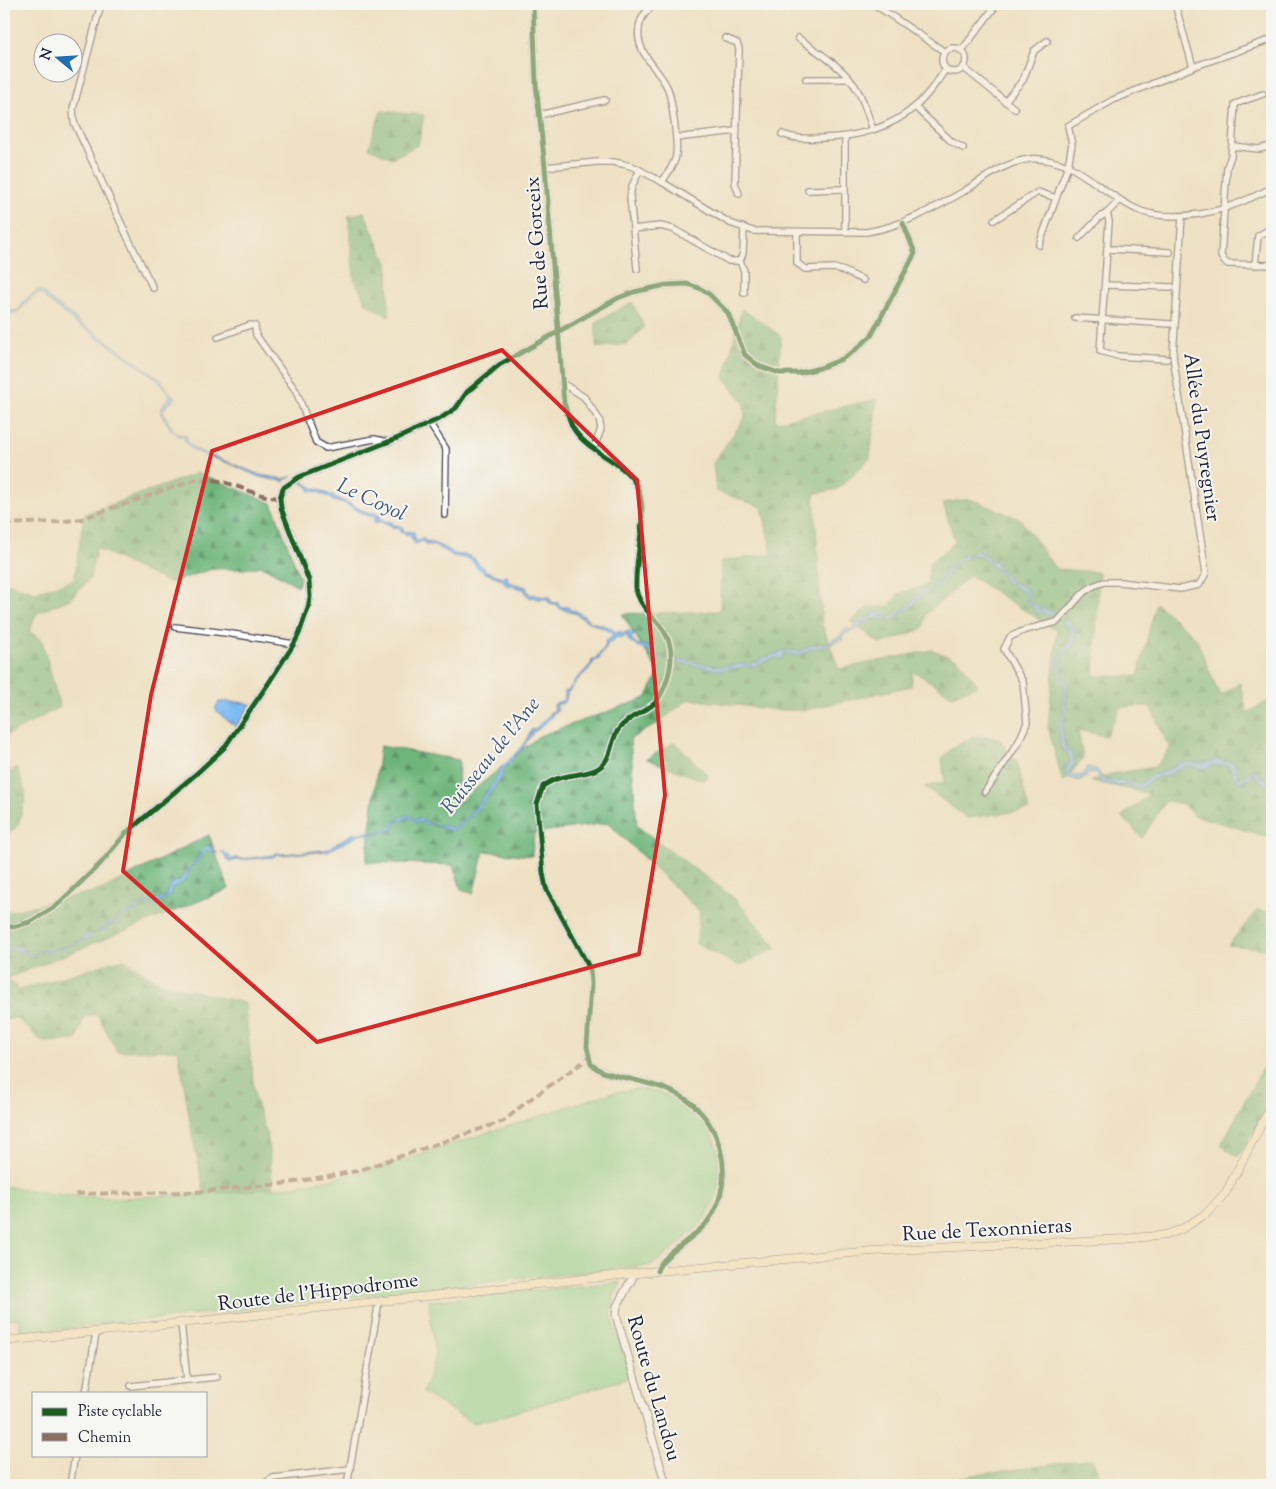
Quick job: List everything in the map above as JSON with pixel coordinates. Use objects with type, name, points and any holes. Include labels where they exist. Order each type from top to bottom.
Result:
[{"type":"main road","name":"Rue de Texonnieras","points":[[635,1273],[872,1251],[1124,1239],[1166,1235],[1182,1229],[1207,1213],[1226,1192],[1272,1104]]},
{"type":"main road","name":"Route de l'Hippodrome","points":[[4,1341],[181,1324],[635,1273]]},
{"type":"street","points":[[102,4],[73,109],[74,122],[153,288]]},
{"type":"street","name":"Rue de Gorceix","points":[[533,4],[536,84],[545,167],[564,403],[573,428],[584,440],[629,474],[637,487],[642,503],[636,577],[637,596],[643,607],[664,631],[670,643],[671,660],[667,682],[655,702],[627,721],[618,730],[607,759],[598,768],[585,773],[558,778],[543,786],[537,804],[543,873],[546,888],[590,969],[591,984],[587,1047],[592,1064],[603,1072],[661,1088],[685,1098],[702,1113],[711,1126],[719,1142],[724,1168],[722,1193],[708,1221],[692,1238],[663,1260],[657,1271]]},
{"type":"street","points":[[656,4],[646,12],[639,23],[637,36],[641,50],[664,82],[668,91],[676,138],[676,154],[674,162],[662,182]]},
{"type":"street","points":[[874,4],[944,52]]},
{"type":"street","points":[[962,50],[997,4]]},
{"type":"street","points":[[1174,4],[1193,68]]},
{"type":"street","points":[[725,38],[737,43],[740,49],[735,183],[739,194]]},
{"type":"street","points":[[798,38],[832,62],[855,86],[873,130]]},
{"type":"street","points":[[1039,245],[1068,166],[1072,144],[1068,126],[1113,100],[1272,39]]},
{"type":"street","points":[[1005,101],[1023,80],[1034,51],[1047,41]]},
{"type":"street","points":[[955,48],[962,50],[966,60],[964,68],[957,72],[946,69],[942,59],[944,52],[955,48]]},
{"type":"street","points":[[964,68],[1015,109]]},
{"type":"street","points":[[782,134],[792,138],[845,138],[873,130],[899,118],[915,107],[946,69]]},
{"type":"street","points":[[806,79],[849,79]]},
{"type":"street","points":[[1263,94],[1235,104],[1231,156],[1227,167],[1221,256],[1228,264],[1272,265]]},
{"type":"street","points":[[540,115],[605,100]]},
{"type":"street","points":[[915,107],[952,142],[963,148]]},
{"type":"street","points":[[676,138],[736,131]]},
{"type":"street","points":[[845,138],[845,232]]},
{"type":"street","points":[[1232,146],[1259,149],[1272,146]]},
{"type":"street","points":[[545,167],[613,162],[640,170],[730,223],[744,229],[762,232],[866,232],[882,230],[902,223],[962,192],[1004,166],[1031,159],[1049,160],[1068,166],[1137,210],[1156,216],[1182,216],[1224,210],[1272,188]]},
{"type":"street","points":[[637,269],[630,197],[632,186],[640,170]]},
{"type":"street","points":[[808,190],[844,189]]},
{"type":"street","points":[[994,220],[1038,192],[1056,198]]},
{"type":"street","points":[[1079,238],[1120,200]]},
{"type":"street","points":[[1107,213],[1109,221],[1100,351],[1118,356],[1167,359]]},
{"type":"street","name":"Allée du Puyregnier","points":[[985,792],[1018,743],[1027,723],[1023,682],[1004,649],[1010,637],[1025,630],[1057,622],[1083,593],[1092,586],[1104,582],[1180,588],[1199,585],[1206,573],[1173,356],[1182,216]]},
{"type":"street","points":[[4,926],[13,927],[30,922],[56,906],[100,863],[126,833],[224,748],[294,644],[308,608],[310,597],[309,581],[281,508],[280,498],[284,488],[291,482],[442,418],[456,408],[467,392],[499,365],[618,298],[634,292],[666,285],[688,284],[701,289],[709,294],[728,313],[745,356],[759,366],[779,372],[799,373],[820,368],[842,359],[871,336],[915,252],[902,223]]},
{"type":"street","points":[[634,229],[660,226],[673,229],[729,261],[740,261]]},
{"type":"street","points":[[1255,265],[1258,236],[1272,228]]},
{"type":"street","points":[[744,229],[743,253],[740,261],[744,271],[744,293]]},
{"type":"street","points":[[797,232],[798,263],[805,269],[834,268],[863,280]]},
{"type":"street","points":[[1107,249],[1170,252]]},
{"type":"street","points":[[1105,285],[1172,287]]},
{"type":"street","points":[[1075,318],[1170,324]]},
{"type":"street","points":[[218,336],[250,325],[255,326],[256,335],[296,391],[316,442],[326,448],[374,439],[388,442]]},
{"type":"street","points":[[562,383],[584,397],[599,419],[601,429],[594,448]]},
{"type":"street","points":[[430,424],[446,450],[445,515]]},
{"type":"street","points":[[175,627],[294,644]]},
{"type":"street","name":"Route du Landou","points":[[635,1273],[617,1306],[616,1315],[666,1485]]},
{"type":"street","points":[[348,1485],[380,1301]]},
{"type":"street","points":[[181,1324],[186,1380]]},
{"type":"street","points":[[86,1392],[96,1332]]},
{"type":"street","points":[[130,1386],[217,1377]]},
{"type":"street","points":[[70,1485],[75,1456]]},
{"type":"street","points":[[262,1485],[273,1478],[350,1469]]},
{"type":"highlighted area","points":[[502,350],[637,480],[665,795],[639,954],[317,1042],[123,871],[151,695],[212,451]]},
{"type":"green space","points":[[381,111],[424,115],[418,145],[392,158],[369,148]]},
{"type":"green space","points":[[364,212],[388,265],[389,317],[366,303],[354,278],[348,216]]},
{"type":"green space","points":[[632,302],[644,327],[628,344],[596,348],[596,322]]},
{"type":"green space","points":[[742,309],[781,336],[775,422],[877,399],[870,458],[838,489],[814,494],[822,624],[839,669],[932,650],[959,660],[978,685],[953,696],[913,671],[911,686],[805,710],[776,710],[689,699],[655,725],[630,739],[637,826],[734,898],[777,948],[739,966],[696,944],[700,912],[608,823],[534,833],[532,856],[484,851],[473,894],[461,889],[453,865],[366,862],[380,746],[459,760],[458,803],[539,736],[646,698],[659,673],[622,614],[720,611],[721,561],[772,554],[762,507],[716,491],[713,463],[745,418],[744,402],[724,378]]},
{"type":"green space","points":[[198,473],[272,503],[300,578],[298,586],[262,566],[244,569],[212,569],[169,583],[96,548],[90,579],[70,599],[37,613],[29,631],[42,641],[60,707],[4,737],[4,582],[35,592],[74,580],[84,514]]},
{"type":"green space","points":[[970,499],[1020,519],[1056,569],[1099,572],[1094,676],[1138,676],[1156,603],[1196,638],[1220,696],[1240,683],[1247,713],[1272,699],[1272,838],[1193,815],[1183,804],[1166,801],[1142,838],[1122,816],[1150,794],[1091,781],[1111,774],[1155,767],[1170,749],[1150,706],[1121,707],[1106,736],[1078,730],[1083,758],[1063,783],[1048,727],[1057,631],[970,576],[926,614],[923,629],[880,644],[851,621],[868,607],[888,607],[898,594],[927,585],[930,562],[955,542],[943,503]]},
{"type":"green space","points":[[974,736],[998,738],[1017,762],[1029,810],[967,818],[925,787],[945,782],[942,759],[950,750]]},
{"type":"green space","points":[[675,742],[709,776],[704,781],[647,759]]},
{"type":"green space","points":[[17,767],[26,795],[18,825],[4,838],[4,776]]},
{"type":"green space","points":[[209,835],[229,889],[8,978],[19,990],[123,959],[160,983],[245,1003],[255,1099],[268,1139],[273,1189],[217,1200],[206,1200],[193,1139],[178,1050],[117,1051],[97,1014],[84,1017],[77,1040],[43,1042],[16,1018],[4,1020],[4,913],[100,890]]},
{"type":"green space","points":[[1258,910],[1272,914],[1272,952],[1266,949],[1228,945]]},
{"type":"green space","points":[[1272,1051],[1272,1100],[1238,1157],[1221,1145]]},
{"type":"green space","points":[[635,1089],[656,1092],[676,1099],[692,1110],[706,1125],[715,1142],[720,1162],[719,1182],[713,1203],[707,1215],[684,1239],[661,1259],[650,1265],[20,1333],[20,1318],[4,1319],[4,1186],[70,1196],[118,1198],[237,1192],[292,1186],[341,1177],[395,1163],[610,1093]]},
{"type":"green space","points":[[620,1282],[614,1296],[611,1314],[631,1377],[503,1416],[473,1423],[423,1393],[435,1357],[429,1301]]},
{"type":"green space","points":[[1092,1459],[1104,1485],[901,1485]]},
{"type":"water","points":[[38,290],[44,292],[50,300],[74,317],[80,324],[93,331],[161,380],[169,392],[176,398],[163,409],[166,419],[178,434],[187,436],[187,441],[195,449],[260,475],[284,479],[293,476],[284,480],[284,482],[259,477],[190,448],[184,440],[185,437],[175,433],[161,412],[163,405],[171,396],[156,378],[100,340],[90,331],[79,326],[41,293],[32,296],[18,312],[4,316],[7,312],[19,310],[24,301]]},
{"type":"water","points":[[298,479],[361,510],[380,514],[380,519],[400,526],[403,528],[402,531],[414,532],[417,540],[423,538],[425,541],[436,544],[454,554],[469,556],[484,570],[502,577],[507,576],[508,582],[526,587],[531,595],[550,597],[551,602],[558,603],[562,607],[568,607],[571,611],[575,610],[591,622],[609,627],[617,633],[619,631],[623,633],[629,631],[635,633],[631,638],[633,641],[647,646],[656,655],[664,658],[664,660],[656,658],[647,650],[633,644],[626,635],[621,638],[616,637],[613,641],[607,643],[606,648],[599,659],[594,661],[574,684],[567,694],[566,700],[562,704],[556,704],[558,710],[539,729],[534,731],[520,752],[517,753],[505,768],[501,779],[487,797],[469,818],[455,830],[417,822],[409,817],[402,821],[397,821],[392,830],[376,834],[361,834],[328,851],[277,854],[273,857],[230,862],[222,851],[232,860],[277,853],[326,850],[352,834],[376,832],[390,828],[396,820],[408,815],[434,825],[455,828],[480,801],[502,768],[523,745],[531,730],[535,729],[550,712],[555,711],[555,704],[565,699],[565,691],[568,691],[591,664],[592,660],[605,647],[606,639],[608,640],[613,634],[584,619],[575,613],[549,603],[548,599],[530,598],[524,589],[506,585],[502,579],[483,572],[471,559],[452,556],[428,544],[427,546],[422,541],[415,544],[411,536],[400,532],[399,528],[380,521],[375,523],[374,520],[379,516],[368,515],[341,502],[333,501],[328,496],[319,492],[310,491]]},
{"type":"water","points":[[976,550],[987,556],[991,562],[995,560],[1000,570],[1004,571],[1008,580],[1027,589],[1029,602],[1036,604],[1040,609],[1044,608],[1058,615],[1056,617],[1042,612],[1038,614],[1032,605],[1028,605],[1025,592],[1005,582],[1002,574],[983,558],[971,556],[962,560],[947,573],[946,575],[948,576],[936,589],[922,595],[911,608],[900,613],[892,621],[887,618],[882,621],[880,619],[868,620],[859,628],[842,636],[843,639],[827,646],[812,649],[798,655],[785,653],[782,659],[772,659],[751,667],[729,668],[724,671],[675,662],[675,660],[681,660],[720,666],[751,665],[753,662],[759,662],[760,659],[780,651],[800,651],[812,645],[826,643],[837,638],[846,629],[849,628],[851,630],[855,628],[855,624],[858,622],[863,624],[862,622],[866,618],[873,616],[873,613],[880,612],[881,617],[894,615],[909,606],[919,594],[931,590],[943,578],[944,568],[950,568],[962,556]]},
{"type":"water","points":[[1065,619],[1071,623],[1076,637],[1072,646],[1062,658],[1063,678],[1068,684],[1067,710],[1062,725],[1064,744],[1067,750],[1071,751],[1075,764],[1069,774],[1082,776],[1087,767],[1097,770],[1105,781],[1119,780],[1140,784],[1152,775],[1164,772],[1182,762],[1199,763],[1219,760],[1232,762],[1236,766],[1238,778],[1247,775],[1249,771],[1258,771],[1259,775],[1272,784],[1272,788],[1258,779],[1255,774],[1251,778],[1239,782],[1234,778],[1229,766],[1212,765],[1208,768],[1199,769],[1185,765],[1183,768],[1165,777],[1159,776],[1147,783],[1147,785],[1136,789],[1134,786],[1102,784],[1096,773],[1088,774],[1080,780],[1066,777],[1065,767],[1070,763],[1068,753],[1061,749],[1058,725],[1064,710],[1062,704],[1065,688],[1059,677],[1059,657],[1068,646],[1071,633],[1063,622]]},
{"type":"water","points":[[219,702],[251,704],[236,727],[215,709]]},
{"type":"water","points":[[207,845],[217,854],[207,850],[191,869],[184,882],[172,888],[170,896],[159,903],[152,906],[149,904],[139,908],[135,913],[119,917],[115,924],[108,925],[107,929],[95,933],[89,939],[70,945],[65,950],[63,948],[50,952],[36,953],[31,957],[27,953],[14,950],[4,952],[4,949],[13,946],[23,947],[23,950],[32,954],[43,950],[65,947],[106,927],[106,922],[112,924],[115,922],[116,917],[134,911],[136,907],[148,901],[151,904],[165,897],[169,888],[175,881],[178,882],[182,878]]},
{"type":"waterway","name":"Le Coyol","points":[[470,558],[478,568],[483,570]]},
{"type":"marked path","points":[[4,524],[58,522],[81,519],[194,480],[215,480],[258,494],[280,498]]},
{"type":"marked path","points":[[76,1194],[196,1192],[289,1183],[357,1171],[504,1121],[525,1103],[589,1058]]},
{"type":"cycle path","points":[[533,4],[536,84],[545,167],[564,403],[573,428],[579,437],[623,469],[637,486],[641,497],[642,522],[636,588],[646,610],[662,628],[671,649],[669,674],[659,697],[655,703],[631,718],[618,730],[602,766],[588,772],[556,779],[543,786],[537,804],[543,873],[546,888],[590,969],[591,984],[587,1047],[591,1064],[603,1072],[647,1083],[673,1092],[690,1102],[703,1115],[713,1131],[720,1148],[723,1167],[722,1186],[717,1204],[708,1221],[696,1234],[665,1258],[657,1271]]},
{"type":"cycle path","points":[[4,926],[13,927],[30,922],[56,906],[101,863],[126,833],[224,748],[294,644],[308,608],[310,597],[309,581],[281,508],[280,498],[283,488],[299,477],[398,438],[441,418],[456,408],[467,392],[499,365],[618,298],[634,292],[666,285],[688,284],[701,289],[709,294],[728,313],[745,355],[759,366],[779,373],[799,373],[820,368],[842,359],[871,336],[915,253],[903,223]]},
{"type":"water label","name":"Ruisseau de l'Ane","points":[[490,755]]}]
